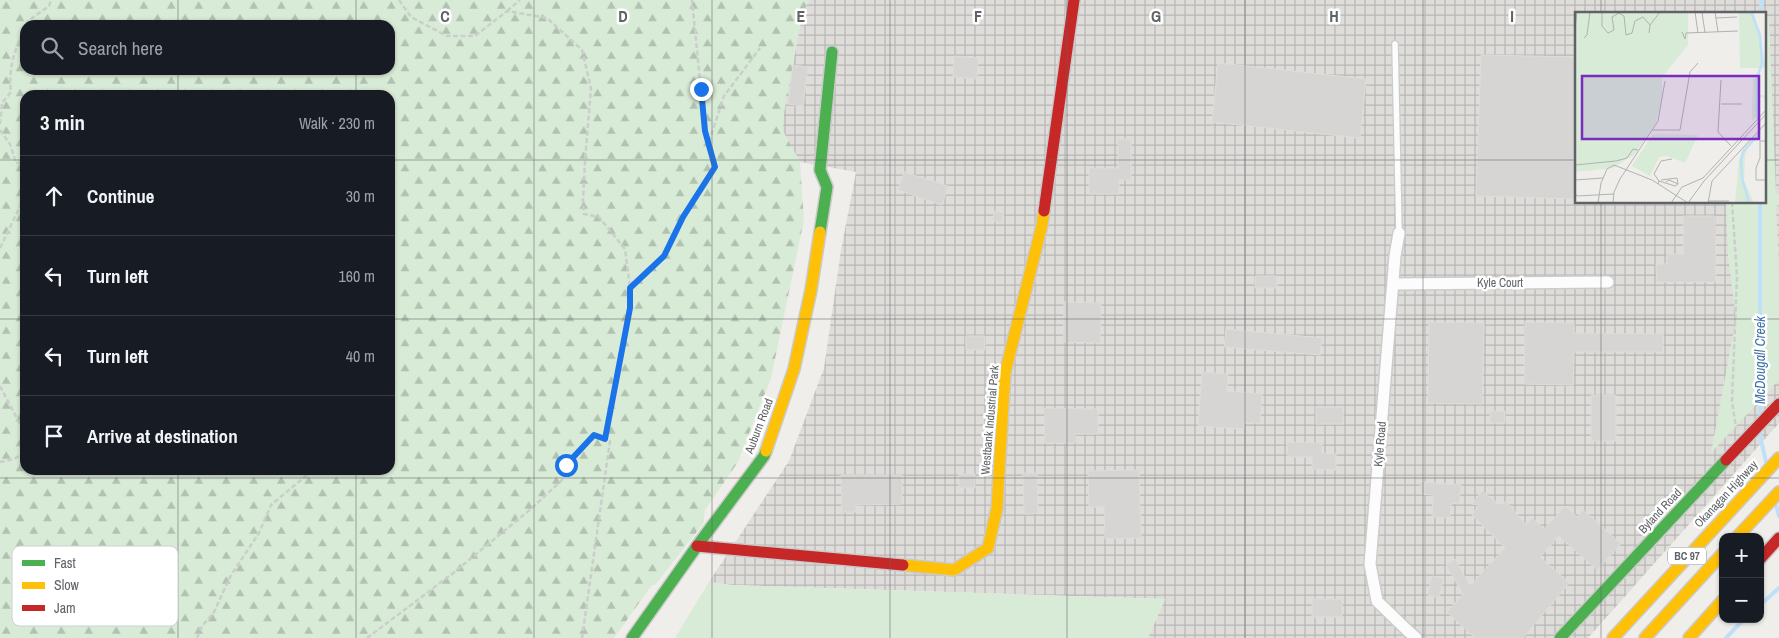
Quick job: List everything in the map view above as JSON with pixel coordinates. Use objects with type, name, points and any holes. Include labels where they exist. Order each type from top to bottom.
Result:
[{"type":"main road","name":"Westbank Industrial Park","points":[[697,546],[954,570],[988,548],[997,508],[1006,373],[1042,225],[1074,0]]},
{"type":"main road","name":"Auburn Road","points":[[632,638],[764,456],[794,368],[811,290],[827,188],[820,170],[832,52]]},
{"type":"main road","name":"Byland Road","points":[[1560,638],[1779,404]]},
{"type":"main road","name":"Okanagan Highway","points":[[1613,638],[1777,460]]},
{"type":"main road","points":[[1741,533],[1779,492]]},
{"type":"main road","points":[[1764,555],[1778,539]]},
{"type":"main road","name":"BC 97","points":[[1645,638],[1719,557]]},
{"type":"main road","points":[[1689,638],[1719,604]]},
{"type":"street","name":"Kyle Road","points":[[1399,233],[1393,284],[1370,564],[1377,601],[1416,638]]},
{"type":"street","name":"Kyle Court","points":[[1393,284],[1608,282]]},
{"type":"lane","points":[[1395,44],[1399,233]]},
{"type":"path","points":[[29,20],[49,6],[51,0]]},
{"type":"path","points":[[399,0],[411,17],[447,36],[475,36],[520,0]]},
{"type":"path","points":[[630,288],[664,256],[683,217],[715,167],[705,131],[692,0]]},
{"type":"path","points":[[507,11],[547,18],[582,50],[591,88],[585,161],[584,214],[599,218],[625,249],[630,288],[630,308],[605,439]]},
{"type":"path","points":[[0,124],[2,103],[11,92],[10,79],[16,48],[20,39]]},
{"type":"path","points":[[708,143],[724,96],[760,48]]},
{"type":"path","points":[[0,130],[10,144],[16,163],[20,163]]},
{"type":"path","points":[[1732,204],[1737,276],[1732,401],[1739,447]]},
{"type":"path","points":[[0,248],[20,206]]},
{"type":"path","points":[[0,386],[20,424]]},
{"type":"path","points":[[367,638],[452,574],[532,508],[563,479],[566,465],[594,435],[610,441],[582,638]]},
{"type":"path","points":[[0,462],[14,459],[20,455]]},
{"type":"path","points":[[197,638],[202,626],[214,612],[232,576],[259,533],[270,505],[307,475]]},
{"type":"shaded area","points":[[760,0],[1779,0],[1779,423],[1588,638],[1148,638],[1165,599],[731,585],[709,582],[789,461],[824,368],[841,250],[856,172],[800,162],[761,92]]},
{"type":"green space","points":[[0,0],[810,0],[803,11],[784,113],[783,131],[800,162],[804,220],[771,378],[738,462],[705,510],[703,524],[655,585],[652,585],[614,638],[0,638]]},
{"type":"green space","name":"McDougall Creek","points":[[1766,18],[1769,18],[1776,194],[1779,194],[1779,205],[1776,206],[1779,268],[1779,380],[1711,453],[1736,319],[1728,256],[1726,204],[1766,204]]},
{"type":"green space","points":[[709,582],[731,585],[1165,599],[1148,638],[675,638]]},
{"type":"building","points":[[1481,55],[1575,57],[1575,199],[1476,196]]},
{"type":"building","points":[[954,56],[978,58],[977,79],[953,77]]},
{"type":"building","points":[[1218,63],[1366,79],[1360,138],[1212,122]]},
{"type":"building","points":[[793,65],[808,67],[803,106],[788,104]]},
{"type":"building","points":[[1118,139],[1131,139],[1131,180],[1119,180],[1119,194],[1089,194],[1089,168],[1118,168]]},
{"type":"building","points":[[904,172],[948,186],[942,205],[898,190]]},
{"type":"building","points":[[995,211],[1004,213],[1001,223],[992,220]]},
{"type":"building","points":[[1683,216],[1715,216],[1716,282],[1657,282],[1656,264],[1667,264],[1667,254],[1684,254]]},
{"type":"building","points":[[1255,276],[1277,276],[1277,288],[1255,288]]},
{"type":"building","points":[[1064,302],[1101,303],[1100,343],[1063,342]]},
{"type":"building","points":[[1429,322],[1484,323],[1482,404],[1428,403]]},
{"type":"building","points":[[1525,322],[1574,323],[1574,333],[1663,334],[1663,352],[1574,352],[1573,385],[1524,384]]},
{"type":"building","points":[[1226,329],[1322,338],[1320,355],[1224,347]]},
{"type":"building","points":[[966,336],[985,336],[985,350],[966,350]]},
{"type":"building","points":[[1202,372],[1228,374],[1227,391],[1262,394],[1260,423],[1244,423],[1244,429],[1198,426]]},
{"type":"building","points":[[1591,395],[1616,395],[1616,441],[1591,441]]},
{"type":"building","points":[[1316,407],[1343,407],[1343,424],[1316,424]]},
{"type":"building","points":[[1045,408],[1098,409],[1098,434],[1075,434],[1075,443],[1044,443]]},
{"type":"building","points":[[1490,411],[1505,411],[1505,423],[1490,423]]},
{"type":"building","points":[[1287,442],[1322,443],[1322,453],[1336,454],[1336,470],[1312,469],[1312,457],[1288,457]]},
{"type":"building","points":[[1139,470],[1141,538],[1105,539],[1104,507],[1089,507],[1088,471]]},
{"type":"building","points":[[1023,473],[1037,473],[1038,513],[1024,514]]},
{"type":"building","points":[[959,474],[975,474],[975,488],[959,488]]},
{"type":"building","points":[[841,475],[902,475],[902,504],[856,505],[856,512],[842,512]]},
{"type":"building","points":[[1421,482],[1461,485],[1459,504],[1451,503],[1450,518],[1432,517],[1433,495],[1421,494]]},
{"type":"building","points":[[1482,491],[1501,506],[1506,501],[1526,525],[1532,518],[1544,529],[1565,506],[1577,517],[1583,510],[1621,544],[1597,570],[1559,536],[1540,557],[1569,583],[1523,638],[1475,638],[1447,612],[1463,594],[1446,565],[1455,559],[1470,586],[1505,548],[1472,515],[1479,505],[1472,504]]},
{"type":"building","points":[[1432,576],[1443,578],[1439,598],[1428,595]]},
{"type":"building","points":[[1312,599],[1342,599],[1342,617],[1312,617]]},
{"type":"waterway","name":"McDougall Creek","points":[[1760,12],[1762,0]]},
{"type":"waterway","name":"McDougall Creek","points":[[1760,204],[1760,415]]},
{"type":"waterway","name":"McDougall Creek","points":[[1760,432],[1766,462]]},
{"type":"waterway","name":"McDougall Creek","points":[[1776,505],[1779,516]]},
{"type":"waterway","name":"McDougall Creek","points":[[1764,601],[1779,588]]},
{"type":"waterway","name":"McDougall Creek","points":[[1726,638],[1740,623]]},
{"type":"traffic: fast","points":[[820,232],[827,187],[820,170],[832,52]]},
{"type":"traffic: fast","points":[[632,638],[766,451]]},
{"type":"traffic: fast","points":[[1560,638],[1726,460]]},
{"type":"traffic: slow","points":[[903,565],[954,570],[988,548],[997,508],[1005,373],[1044,211]]},
{"type":"traffic: slow","points":[[766,451],[794,369],[811,290],[820,232]]},
{"type":"traffic: slow","points":[[1613,638],[1779,458]]},
{"type":"traffic: slow","points":[[1741,533],[1779,492]]},
{"type":"traffic: slow","points":[[1645,638],[1719,557]]},
{"type":"traffic: slow","points":[[1689,638],[1719,604]]},
{"type":"traffic: jam","points":[[1044,211],[1074,0]]},
{"type":"traffic: jam","points":[[1726,460],[1779,404]]},
{"type":"traffic: jam","points":[[1764,555],[1779,538]]},
{"type":"traffic: jam","points":[[697,546],[903,565]]},
{"type":"route","points":[[566,465],[594,435],[605,439],[630,308],[630,288],[664,256],[683,217],[715,167],[705,131],[701,89]]}]
